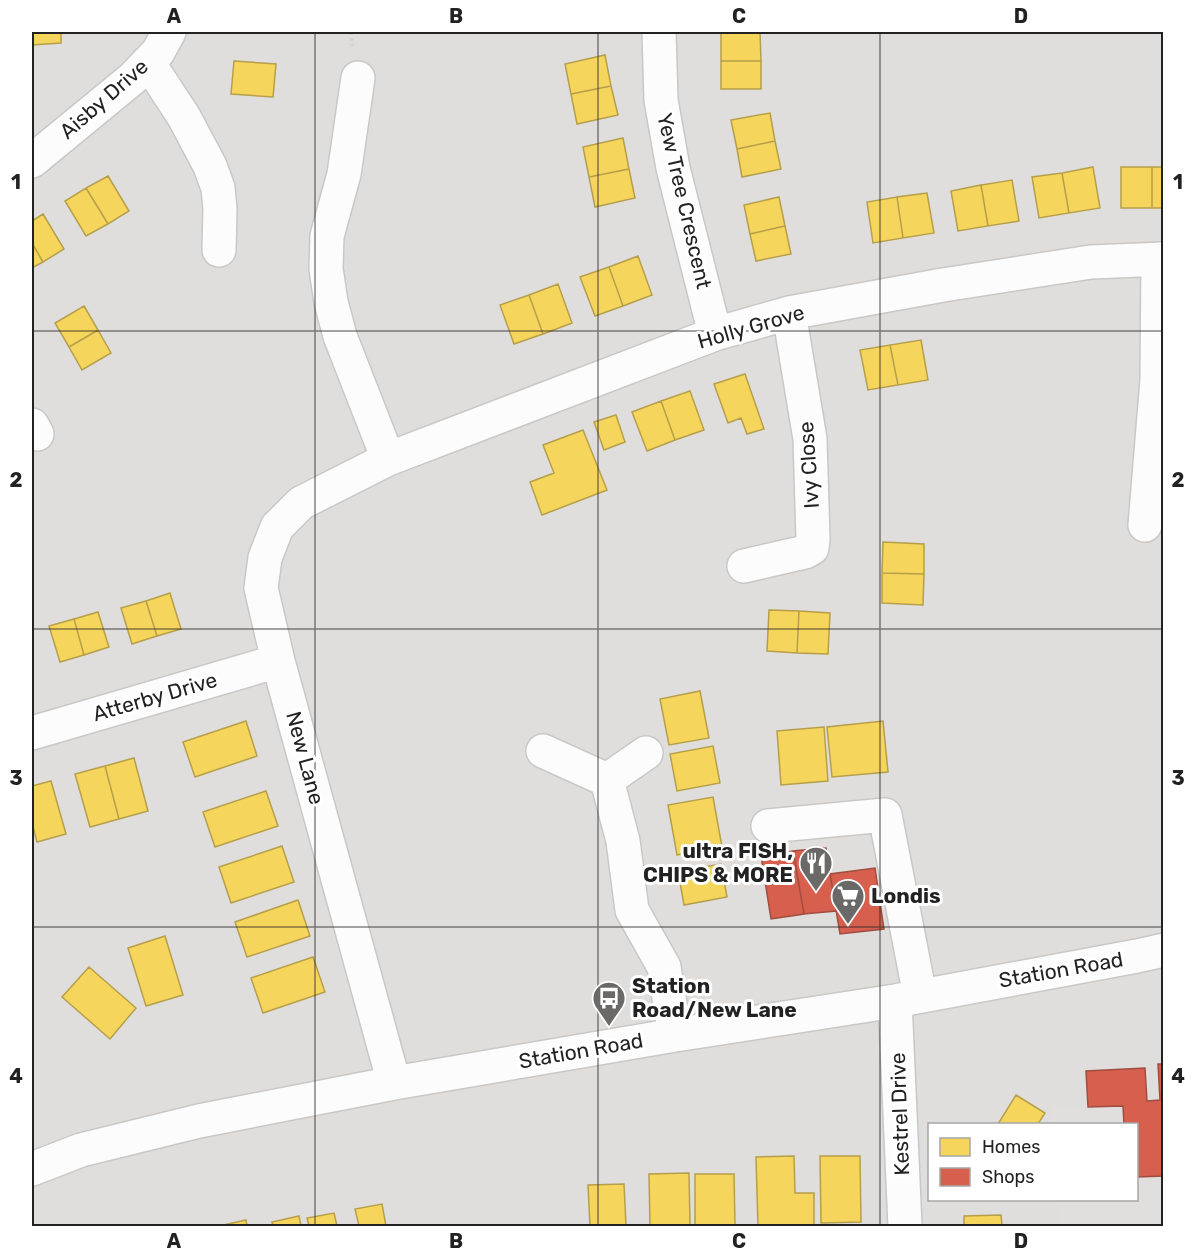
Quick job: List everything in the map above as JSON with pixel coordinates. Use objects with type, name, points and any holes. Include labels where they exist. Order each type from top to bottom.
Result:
[{"type":"street","name":"Aisby Drive","points":[[32,161],[133,78],[158,52],[169,32]]},
{"type":"street","name":"Yew Tree Crescent","points":[[658,32],[662,100],[673,168],[715,334]]},
{"type":"street","points":[[148,62],[184,117],[210,166],[218,188],[219,250]]},
{"type":"street","points":[[358,78],[344,174],[327,236],[326,270],[330,302],[340,336],[388,459]]},
{"type":"street","points":[[1145,525],[1157,380],[1161,259]]},
{"type":"street","name":"Holly Grove","points":[[358,473],[388,459],[715,334],[789,313],[943,285],[1091,262],[1161,259]]},
{"type":"street","name":"Ivy Close","points":[[744,566],[805,552],[812,548],[810,439],[789,313]]},
{"type":"street","name":"New Lane","points":[[358,473],[301,503],[277,527],[265,558],[261,588],[278,661],[394,1083]]},
{"type":"street","name":"Atterby Drive","points":[[32,733],[278,661]]},
{"type":"street","points":[[543,751],[607,780]]},
{"type":"street","points":[[607,780],[646,753]]},
{"type":"street","points":[[607,780],[623,841],[632,910],[664,968],[675,1035]]},
{"type":"street","name":"Kestrel Drive","points":[[768,826],[885,815],[908,998],[905,1227]]},
{"type":"street","name":"Station Road","points":[[32,1169],[81,1150],[199,1121],[394,1083],[675,1035],[1155,958]]},
{"type":"shaded area","points":[[32,32],[1163,32],[1163,1226],[32,1226]]},
{"type":"shaded area","points":[[1053,1106],[1123,1106],[1124,1123],[1054,1123]]},
{"type":"shaded area","points":[[1163,1182],[1163,1226],[1059,1226],[1057,1201],[1138,1201],[1138,1183]]},
{"type":"building: Homes","points":[[32,32],[61,32],[61,43],[32,45]]},
{"type":"building: Homes","points":[[721,32],[760,32],[761,61],[721,61]]},
{"type":"building: Homes","points":[[605,55],[611,86],[571,94],[565,64]]},
{"type":"building: Homes","points":[[234,61],[276,64],[273,97],[231,94]]},
{"type":"building: Homes","points":[[721,61],[761,61],[761,89],[721,89]]},
{"type":"building: Homes","points":[[611,86],[618,115],[577,124],[571,94]]},
{"type":"building: Homes","points":[[770,113],[775,141],[737,149],[731,120]]},
{"type":"building: Homes","points":[[623,138],[629,169],[589,177],[583,147]]},
{"type":"building: Homes","points":[[775,141],[781,169],[742,177],[737,149]]},
{"type":"building: Homes","points":[[1093,167],[1100,208],[1069,213],[1062,173]]},
{"type":"building: Homes","points":[[1121,167],[1152,167],[1152,208],[1121,208]]},
{"type":"building: Homes","points":[[1152,167],[1164,167],[1164,208],[1152,208]]},
{"type":"building: Homes","points":[[629,169],[635,198],[595,207],[589,177]]},
{"type":"building: Homes","points":[[1062,173],[1069,213],[1039,218],[1032,177]]},
{"type":"building: Homes","points":[[108,176],[129,211],[108,224],[86,188]]},
{"type":"building: Homes","points":[[1012,180],[1019,221],[988,226],[981,185]]},
{"type":"building: Homes","points":[[981,185],[988,226],[958,231],[951,191]]},
{"type":"building: Homes","points":[[86,188],[108,224],[86,236],[65,201]]},
{"type":"building: Homes","points":[[927,193],[934,233],[903,238],[897,197]]},
{"type":"building: Homes","points":[[779,197],[785,226],[750,234],[744,205]]},
{"type":"building: Homes","points":[[897,197],[903,238],[873,243],[867,202]]},
{"type":"building: Homes","points":[[43,214],[64,249],[43,262],[32,243],[32,221]]},
{"type":"building: Homes","points":[[785,226],[791,254],[756,261],[750,234]]},
{"type":"building: Homes","points":[[32,243],[43,262],[32,268]]},
{"type":"building: Homes","points":[[638,256],[652,295],[623,306],[609,267]]},
{"type":"building: Homes","points":[[609,267],[623,306],[595,316],[580,277]]},
{"type":"building: Homes","points":[[558,284],[572,323],[543,334],[529,295]]},
{"type":"building: Homes","points":[[529,295],[543,334],[514,344],[500,305]]},
{"type":"building: Homes","points":[[84,306],[98,330],[69,347],[55,323]]},
{"type":"building: Homes","points":[[98,330],[111,353],[82,370],[69,347]]},
{"type":"building: Homes","points":[[921,340],[928,380],[898,385],[890,345]]},
{"type":"building: Homes","points":[[890,345],[898,385],[868,390],[860,350]]},
{"type":"building: Homes","points":[[745,374],[764,429],[747,434],[741,418],[728,423],[714,384]]},
{"type":"building: Homes","points":[[690,391],[704,430],[675,440],[661,401]]},
{"type":"building: Homes","points":[[661,401],[675,440],[647,451],[632,412]]},
{"type":"building: Homes","points":[[616,415],[625,442],[604,450],[594,422]]},
{"type":"building: Homes","points":[[583,430],[607,490],[542,515],[530,482],[554,473],[543,445]]},
{"type":"building: Homes","points":[[883,542],[924,544],[924,574],[882,573]]},
{"type":"building: Homes","points":[[882,573],[924,574],[923,605],[882,603]]},
{"type":"building: Homes","points":[[170,593],[181,629],[157,636],[146,601]]},
{"type":"building: Homes","points":[[146,601],[157,636],[132,644],[121,608]]},
{"type":"building: Homes","points":[[769,610],[799,611],[797,653],[767,651]]},
{"type":"building: Homes","points":[[799,611],[830,613],[828,654],[797,653]]},
{"type":"building: Homes","points":[[98,612],[109,647],[84,655],[74,619]]},
{"type":"building: Homes","points":[[74,619],[84,655],[60,662],[49,626]]},
{"type":"building: Homes","points":[[700,691],[709,738],[669,745],[660,699]]},
{"type":"building: Homes","points":[[246,721],[257,756],[195,777],[183,742]]},
{"type":"building: Homes","points":[[883,721],[888,772],[832,777],[827,727]]},
{"type":"building: Homes","points":[[824,727],[828,781],[781,785],[777,731]]},
{"type":"building: Homes","points":[[713,746],[720,783],[677,791],[670,754]]},
{"type":"building: Homes","points":[[134,758],[148,811],[119,819],[105,766]]},
{"type":"building: Homes","points":[[105,766],[119,819],[90,827],[75,774]]},
{"type":"building: Homes","points":[[51,781],[66,834],[37,842],[32,823],[32,786]]},
{"type":"building: Homes","points":[[266,791],[278,826],[215,847],[203,812]]},
{"type":"building: Homes","points":[[713,797],[722,847],[677,855],[668,805]]},
{"type":"building: Homes","points":[[282,846],[294,882],[231,903],[219,867]]},
{"type":"building: Homes","points":[[721,864],[727,897],[684,905],[678,871]]},
{"type":"building: Homes","points":[[298,900],[310,936],[247,957],[235,922]]},
{"type":"building: Homes","points":[[165,936],[183,995],[146,1006],[128,948]]},
{"type":"building: Homes","points":[[313,957],[325,992],[263,1013],[251,978]]},
{"type":"building: Homes","points":[[89,967],[136,1008],[110,1039],[62,997]]},
{"type":"building: Homes","points":[[1016,1095],[1045,1113],[1039,1123],[999,1123]]},
{"type":"building: Homes","points":[[794,1156],[795,1193],[814,1193],[814,1225],[758,1226],[756,1157]]},
{"type":"building: Homes","points":[[820,1156],[860,1156],[861,1222],[821,1223]]},
{"type":"building: Homes","points":[[689,1173],[690,1226],[650,1226],[649,1174]]},
{"type":"building: Homes","points":[[695,1174],[734,1174],[735,1226],[695,1226]]},
{"type":"building: Homes","points":[[624,1184],[626,1226],[590,1226],[588,1185]]},
{"type":"building: Homes","points":[[382,1204],[386,1226],[359,1226],[355,1209]]},
{"type":"building: Homes","points":[[334,1213],[337,1226],[309,1226],[307,1218]]},
{"type":"building: Homes","points":[[1001,1215],[1002,1226],[964,1226],[964,1216]]},
{"type":"building: Homes","points":[[299,1216],[301,1226],[273,1226],[272,1222]]},
{"type":"building: Homes","points":[[246,1220],[247,1226],[219,1226]]},
{"type":"building: Shops","name":"ultra FISH, CHIPS & MORE","points":[[826,848],[836,911],[804,914],[793,851]]},
{"type":"building: Shops","points":[[793,851],[804,914],[771,919],[761,856]]},
{"type":"building: Shops","points":[[875,868],[884,929],[840,934],[830,874]]},
{"type":"building: Shops","points":[[1158,1064],[1164,1064],[1164,1176],[1138,1177],[1138,1123],[1124,1123],[1123,1106],[1088,1107],[1086,1071],[1145,1068],[1147,1101],[1160,1100]]},
{"type":"place","name":"ultra FISH, CHIPS & MORE","points":[[816,892]]},
{"type":"place","name":"Londis","points":[[848,925]]},
{"type":"place","name":"Station Road/New Lane","points":[[609,1027]]}]
